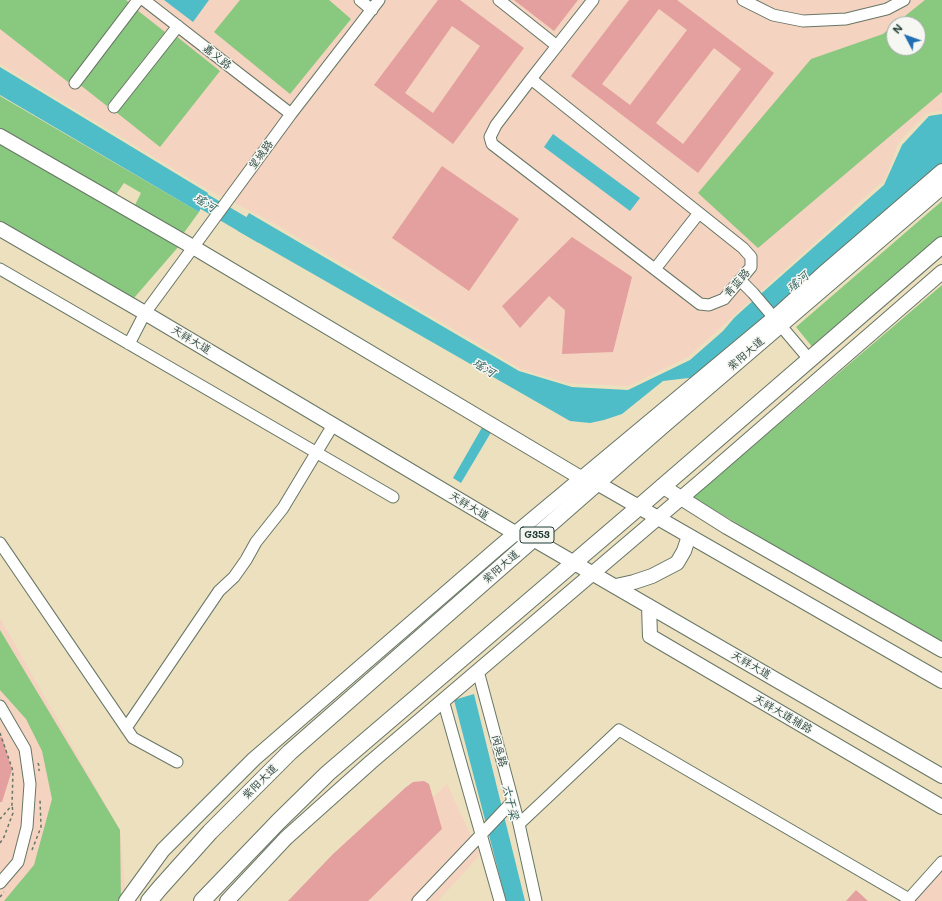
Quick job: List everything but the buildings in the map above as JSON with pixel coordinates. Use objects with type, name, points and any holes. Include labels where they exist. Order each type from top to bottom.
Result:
[{"type":"highway","name":"紫阳大道","points":[[149,901],[210,832],[290,752],[668,421],[777,321],[942,186]]},
{"type":"highway","points":[[202,901],[278,822],[328,773],[942,245]]},
{"type":"main road","points":[[0,136],[197,243],[581,478],[597,483],[942,681]]},
{"type":"main road","points":[[126,901],[163,850],[254,759],[515,533],[581,478],[777,321],[827,270],[942,171]]},
{"type":"main road","name":"天祥大道","points":[[0,228],[515,533],[533,539],[592,574],[616,586],[942,776]]},
{"type":"main road","points":[[227,901],[286,838],[371,762],[658,518],[942,272]]},
{"type":"main road","points":[[662,486],[727,527],[942,650]]},
{"type":"main road","points":[[616,586],[652,576],[677,563],[684,551],[689,536]]},
{"type":"main road","name":"天祥大道辅路","points":[[649,606],[650,636],[942,807]]},
{"type":"street","points":[[75,83],[138,0]]},
{"type":"street","name":"嘉义路","points":[[144,0],[291,114]]},
{"type":"street","points":[[360,0],[372,10]]},
{"type":"street","name":"望城路","points":[[129,344],[145,313],[291,114],[379,0]]},
{"type":"street","points":[[499,0],[557,46]]},
{"type":"street","name":"青蓝路","points":[[531,79],[699,212],[743,248],[751,257],[751,267],[724,299],[709,305],[700,304],[492,144],[490,137],[496,125],[531,79],[593,0]]},
{"type":"street","points":[[743,0],[773,15],[803,21],[846,18],[887,9],[904,0]]},
{"type":"street","points":[[114,107],[178,26]]},
{"type":"street","points":[[655,269],[699,212]]},
{"type":"street","points":[[0,269],[393,498]]},
{"type":"street","points":[[740,280],[753,293],[809,359]]},
{"type":"street","points":[[126,728],[219,591],[234,577],[256,542],[283,508],[333,425]]},
{"type":"street","points":[[0,543],[133,738],[177,762]]},
{"type":"street","name":"闵吴路","points":[[478,671],[519,824],[536,901]]},
{"type":"street","points":[[443,700],[500,901]]},
{"type":"street","points":[[0,706],[25,749],[30,784],[27,826],[18,862],[0,883]]},
{"type":"street","points":[[519,824],[619,730],[908,900],[942,862]]},
{"type":"street","points":[[418,901],[513,801]]},
{"type":"path","points":[[0,733],[13,771],[13,813],[4,838],[0,843]]},
{"type":"path","points":[[0,819],[12,804]]},
{"type":"shaded area","points":[[0,0],[942,0],[942,111],[927,113],[898,143],[886,178],[688,357],[629,386],[567,383],[521,369],[268,220],[207,189],[0,64]]},
{"type":"shaded area","points":[[0,618],[120,830],[126,901],[0,901]]},
{"type":"shaded area","points":[[447,784],[480,855],[438,901],[322,901]]},
{"type":"shaded area","points":[[942,869],[942,901],[913,901]]},
{"type":"green space","points":[[0,0],[126,0],[130,3],[68,82],[0,29]]},
{"type":"green space","points":[[240,0],[329,0],[351,19],[290,94],[214,32]]},
{"type":"green space","points":[[925,0],[942,0],[942,92],[758,248],[698,193],[811,59],[883,34],[886,32],[886,56],[926,56],[926,16],[905,16]]},
{"type":"green space","points":[[137,10],[165,32],[107,106],[79,84]]},
{"type":"green space","points":[[176,36],[220,71],[160,147],[116,112]]},
{"type":"green space","points":[[0,96],[199,212],[183,234],[134,207],[141,193],[124,183],[115,196],[0,128]]},
{"type":"green space","points":[[0,142],[179,246],[134,298],[0,221]]},
{"type":"green space","points":[[942,201],[942,238],[814,349],[796,327]]},
{"type":"green space","points":[[942,285],[942,646],[693,497]]},
{"type":"green space","points":[[0,630],[120,830],[121,901],[4,901],[34,865],[52,799],[42,751],[26,719],[0,690]]},
{"type":"water","points":[[164,0],[209,0],[193,22]]},
{"type":"water","points":[[0,67],[208,193],[199,212],[0,95]]},
{"type":"water","points":[[942,114],[942,167],[697,377],[663,381],[622,414],[590,423],[570,421],[238,231],[249,213],[519,371],[572,387],[628,390],[690,360],[723,331],[746,307],[884,185],[902,145],[929,116]]},
{"type":"water","points":[[553,134],[640,198],[630,211],[544,147]]},
{"type":"water","points":[[484,424],[493,429],[461,483],[453,478]]},
{"type":"water","points":[[474,694],[525,901],[506,901],[454,700]]},
{"type":"waterway","name":"瑶河","points":[[186,191],[261,235]]},
{"type":"water label","name":"六干梁","points":[[510,802]]}]
